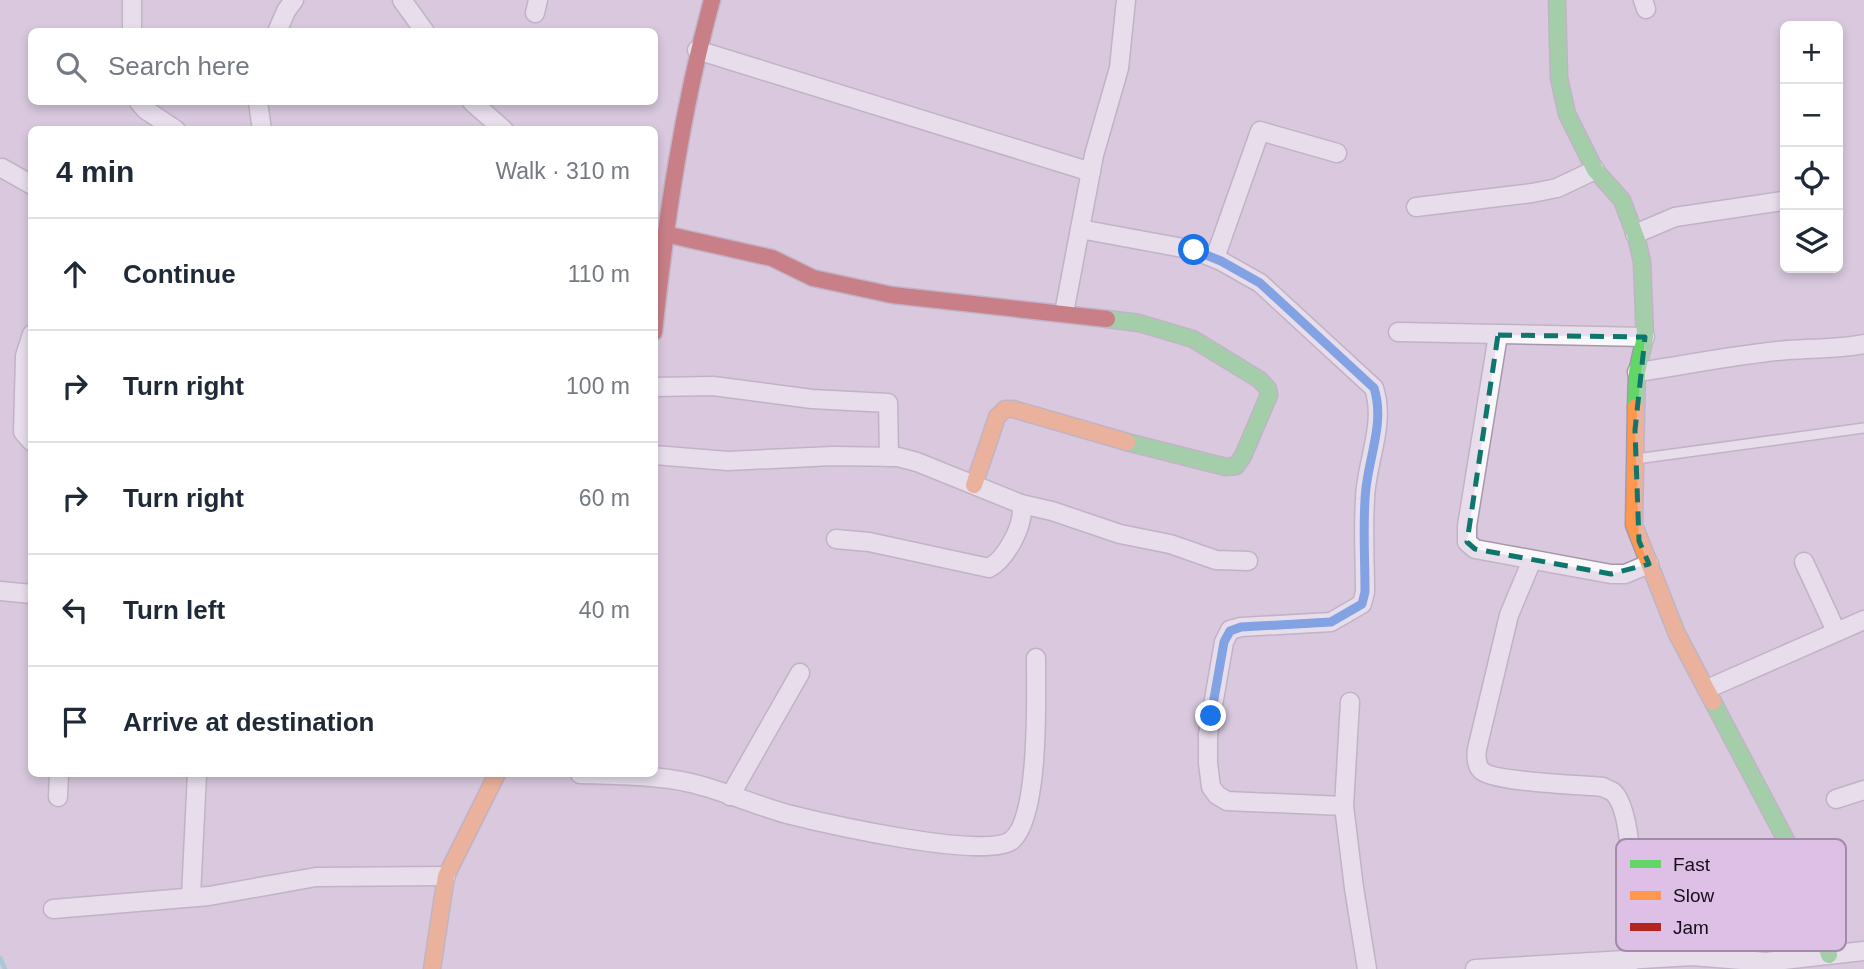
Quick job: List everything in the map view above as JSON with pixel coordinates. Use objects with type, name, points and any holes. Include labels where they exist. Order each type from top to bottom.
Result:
[{"type":"street","points":[[132,0],[132,28]]},
{"type":"street","points":[[279,28],[294,0]]},
{"type":"street","points":[[402,0],[422,28]]},
{"type":"street","points":[[658,279],[662,226],[697,50],[712,0]]},
{"type":"street","points":[[1064,313],[1091,173],[1119,68],[1126,0]]},
{"type":"street","points":[[1557,0],[1559,78],[1567,114],[1595,170],[1622,200],[1635,234],[1643,273],[1645,337],[1637,372],[1634,525],[1677,634],[1785,839]]},
{"type":"street","points":[[697,50],[1091,173]]},
{"type":"street","points":[[142,105],[170,126]]},
{"type":"street","points":[[258,105],[261,126]]},
{"type":"street","points":[[475,105],[499,126]]},
{"type":"street","points":[[1215,258],[1260,131],[1337,153]]},
{"type":"street","points":[[2,168],[28,183]]},
{"type":"street","points":[[1416,207],[1532,194],[1557,188],[1595,170]]},
{"type":"street","points":[[1635,234],[1675,217],[1780,201]]},
{"type":"street","points":[[662,226],[772,258],[813,278],[891,295],[1139,323],[1193,339],[1260,380],[1268,389],[1269,395],[1243,456],[1236,466],[1226,467],[1159,451],[1013,409],[1005,409],[997,417],[974,485]]},
{"type":"street","points":[[1080,229],[1194,250],[1215,258],[1260,283],[1374,388],[1379,427],[1370,460],[1364,500],[1365,592],[1362,604],[1331,622],[1241,627],[1230,631],[1226,635],[1208,734],[1211,787],[1227,801],[1344,806]]},
{"type":"street","points":[[1398,332],[1645,337]]},
{"type":"street","points":[[1497,335],[1467,542],[1475,549],[1611,574],[1625,574],[1649,564]]},
{"type":"street","points":[[1637,372],[1711,359],[1788,350],[1838,349],[1864,344]]},
{"type":"street","points":[[28,347],[25,356],[23,432],[28,438]]},
{"type":"street","points":[[658,387],[713,386],[812,399],[887,403],[889,457]]},
{"type":"street","points":[[658,455],[727,461],[833,456],[889,457],[917,462],[1021,504],[1052,511],[1120,534],[1170,544],[1216,560],[1248,561]]},
{"type":"street","points":[[836,539],[869,541],[989,568],[999,563],[1020,525],[1023,511],[1021,504]]},
{"type":"street","points":[[1532,559],[1509,615],[1477,749],[1480,770],[1516,780],[1603,787],[1614,793],[1625,819],[1628,839]]},
{"type":"street","points":[[1804,562],[1836,631]]},
{"type":"street","points":[[0,591],[28,594]]},
{"type":"street","points":[[1707,689],[1864,620]]},
{"type":"street","points":[[617,777],[691,783],[789,814],[933,843],[985,848],[1011,841],[1022,826],[1035,764],[1036,659]]},
{"type":"street","points":[[730,796],[800,673]]},
{"type":"street","points":[[1350,702],[1344,806],[1367,969]]},
{"type":"street","points":[[58,797],[59,777]]},
{"type":"street","points":[[191,896],[197,777]]},
{"type":"street","points":[[432,969],[446,876],[496,777]]},
{"type":"street","points":[[1836,799],[1864,790]]},
{"type":"street","points":[[52,909],[209,896],[316,877],[446,876]]},
{"type":"street","points":[[1632,951],[1632,961]]},
{"type":"street","points":[[1827,951],[1829,955]]},
{"type":"street","points":[[1475,969],[1692,956],[1766,962],[1864,951]]},
{"type":"lane","points":[[1634,459],[1864,428]]},
{"type":"highlighted area","points":[[1498,335],[1645,337],[1635,430],[1639,541],[1649,564],[1611,574],[1475,549],[1467,542]]},
{"type":"waterway","points":[[0,958],[5,969]]},
{"type":"traffic: fast","points":[[1557,0],[1559,78],[1567,114],[1595,170],[1622,200],[1642,262],[1645,337],[1637,372],[1636,407]]},
{"type":"traffic: fast","points":[[1107,319],[1139,323],[1193,339],[1260,380],[1268,389],[1269,395],[1243,456],[1236,466],[1226,467],[1127,442]]},
{"type":"traffic: fast","points":[[1713,702],[1785,839]]},
{"type":"traffic: fast","points":[[1828,951],[1829,955]]},
{"type":"traffic: slow","points":[[1636,407],[1634,525],[1677,634],[1713,702]]},
{"type":"traffic: slow","points":[[974,485],[997,417],[1005,409],[1127,442]]},
{"type":"traffic: slow","points":[[432,969],[446,876],[496,777]]},
{"type":"traffic: jam","points":[[658,298],[676,165],[712,0]]},
{"type":"traffic: jam","points":[[665,234],[772,258],[813,278],[892,295],[1107,319]]},
{"type":"route","points":[[1194,250],[1221,261],[1260,283],[1374,388],[1379,427],[1370,460],[1364,500],[1365,592],[1362,604],[1331,622],[1241,627],[1230,631],[1224,642],[1211,716]]}]
